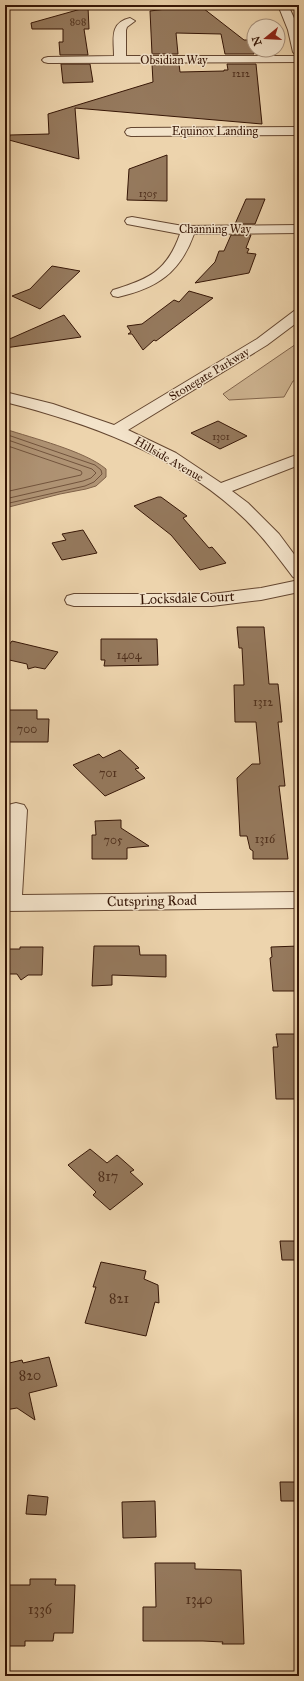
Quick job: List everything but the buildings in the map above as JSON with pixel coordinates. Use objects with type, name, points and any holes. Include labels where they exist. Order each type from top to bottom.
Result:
[{"type":"street","points":[[283,5],[294,30],[299,52]]},
{"type":"street","points":[[120,60],[120,30],[122,25],[130,21]]},
{"type":"street","name":"Obsidian Way","points":[[48,60],[299,59]]},
{"type":"street","name":"Equinox Landing","points":[[131,132],[299,131]]},
{"type":"street","name":"Channing Way","points":[[132,221],[188,230],[299,229]]},
{"type":"street","points":[[118,293],[138,287],[165,272],[178,256],[188,230]]},
{"type":"street","name":"Stonegate Parkway","points":[[117,430],[262,342],[299,314]]},
{"type":"street","name":"Hillside Avenue","points":[[5,397],[117,430],[189,469],[220,488],[245,509],[280,545],[299,574]]},
{"type":"street","points":[[220,488],[299,459]]},
{"type":"street","name":"Locksdale Court","points":[[74,600],[212,600],[248,596],[299,586]]},
{"type":"street","points":[[7,903],[16,810]]},
{"type":"street","name":"Cutspring Road","points":[[7,903],[299,900]]},
{"type":"shaded area","points":[[299,342],[299,380],[293,381],[284,397],[229,400],[223,394]]},
{"type":"water","points":[[5,429],[85,456],[97,462],[106,469],[106,477],[96,486],[5,508]]}]
